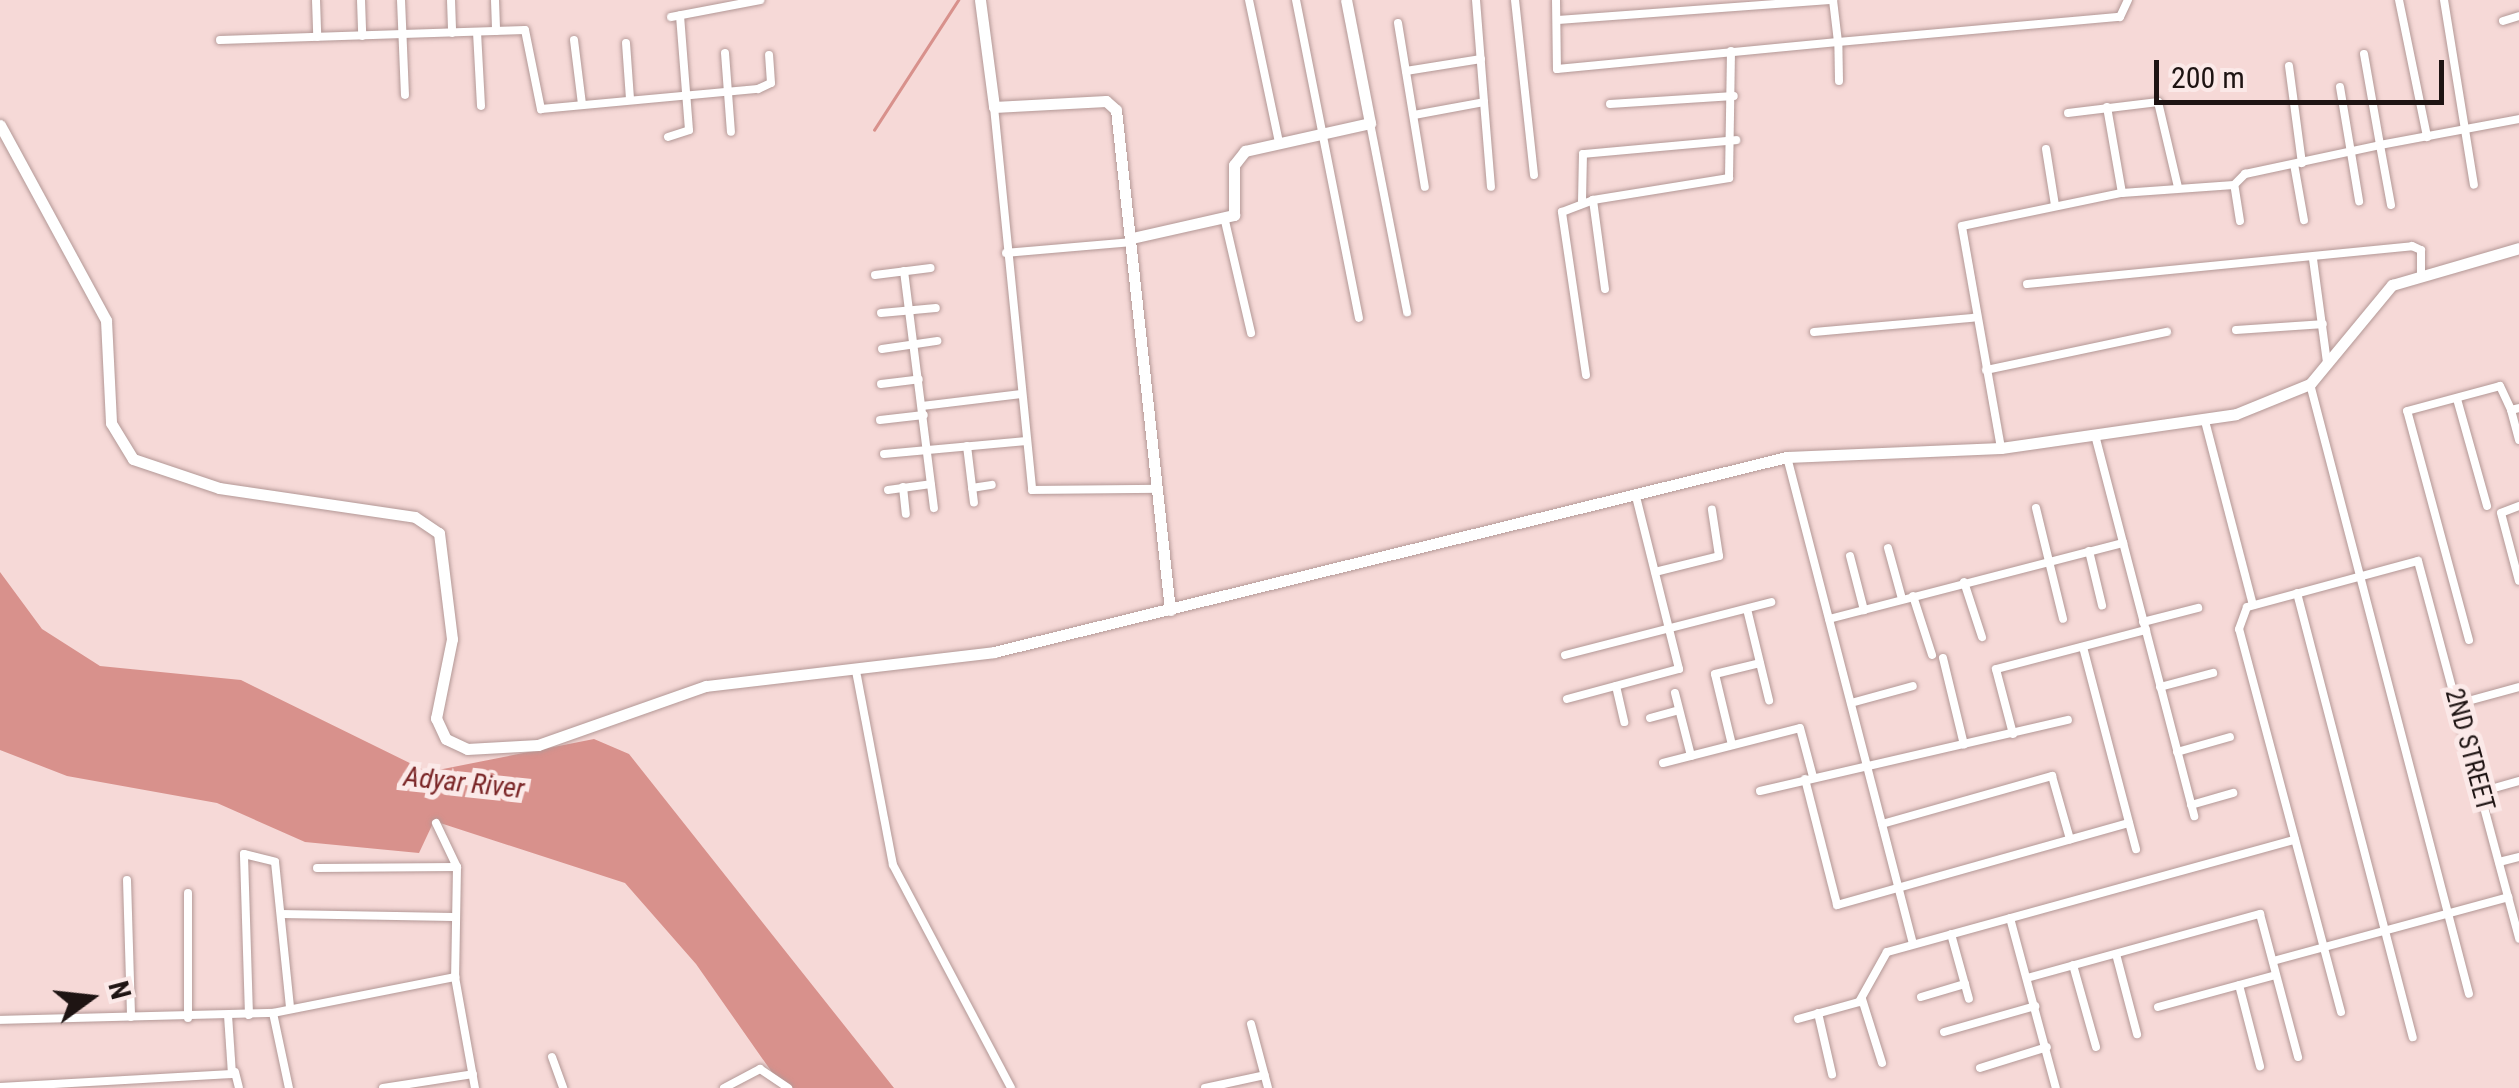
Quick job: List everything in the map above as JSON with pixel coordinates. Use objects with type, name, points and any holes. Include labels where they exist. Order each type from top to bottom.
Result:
[{"type":"street","points":[[316,0],[317,37]]},
{"type":"street","points":[[361,0],[362,36]]},
{"type":"street","points":[[401,0],[405,96]]},
{"type":"street","points":[[451,0],[452,32]]},
{"type":"street","points":[[495,0],[496,31]]},
{"type":"street","points":[[668,137],[688,133],[676,16],[760,0]]},
{"type":"street","points":[[980,0],[1026,441],[1036,495],[1158,489]]},
{"type":"street","points":[[1249,0],[1279,142]]},
{"type":"street","points":[[1296,0],[1359,318]]},
{"type":"street","points":[[1346,0],[1408,312]]},
{"type":"street","points":[[1476,0],[1491,187]]},
{"type":"street","points":[[1516,0],[1534,175]]},
{"type":"street","points":[[1556,0],[1557,68],[2120,17],[2128,0]]},
{"type":"street","points":[[1558,20],[1834,0],[1838,81]]},
{"type":"street","points":[[2399,0],[2427,136]]},
{"type":"street","points":[[2444,0],[2474,185]]},
{"type":"street","points":[[2503,21],[2519,16]]},
{"type":"street","points":[[1398,23],[1426,187]]},
{"type":"street","points":[[220,40],[496,31],[532,38],[537,106],[766,87],[769,55]]},
{"type":"street","points":[[477,32],[480,106]]},
{"type":"street","points":[[574,40],[582,104]]},
{"type":"street","points":[[626,43],[630,99]]},
{"type":"street","points":[[1586,375],[1562,212],[1582,201],[1725,182],[1736,140],[1731,51]]},
{"type":"street","points":[[725,52],[731,132]]},
{"type":"street","points":[[2364,54],[2392,204]]},
{"type":"street","points":[[1406,71],[1481,60]]},
{"type":"street","points":[[2289,66],[2304,220]]},
{"type":"street","points":[[2340,88],[2358,201]]},
{"type":"street","points":[[1610,104],[1734,96]]},
{"type":"street","points":[[1414,115],[1484,102]]},
{"type":"street","points":[[2068,114],[2158,102],[2178,188]]},
{"type":"street","points":[[994,107],[1112,104],[1132,240],[1170,610]]},
{"type":"street","points":[[2107,108],[2122,193]]},
{"type":"street","points":[[2002,448],[1972,318],[1962,226],[2122,193],[2234,185],[2298,163],[2519,119]]},
{"type":"street","points":[[1006,253],[1132,240],[1224,221],[1236,208],[1237,158],[1279,142],[1370,124]]},
{"type":"street","points":[[0,125],[106,320],[111,423],[133,458],[219,488],[415,517],[439,533],[452,626],[436,718],[455,746],[538,745],[662,695],[994,652],[1170,610],[1277,576],[1433,548],[1787,457],[2002,448],[2205,420],[2310,384],[2327,367],[2370,302],[2421,274],[2519,248]]},
{"type":"street","points":[[1582,201],[1583,154],[1736,140]]},
{"type":"street","points":[[2046,149],[2055,205]]},
{"type":"street","points":[[2234,185],[2240,221]]},
{"type":"street","points":[[1593,200],[1605,289]]},
{"type":"street","points":[[1224,221],[1252,333]]},
{"type":"street","points":[[2026,284],[2418,247],[2421,274]]},
{"type":"street","points":[[2314,259],[2327,367]]},
{"type":"street","points":[[876,275],[931,268]]},
{"type":"street","points":[[904,272],[934,508]]},
{"type":"street","points":[[882,313],[936,308]]},
{"type":"street","points":[[1814,332],[1972,318]]},
{"type":"street","points":[[2236,330],[2323,324]]},
{"type":"street","points":[[1986,370],[2166,332]]},
{"type":"street","points":[[882,349],[938,342]]},
{"type":"street","points":[[881,384],[918,379]]},
{"type":"street","points":[[2310,384],[2469,994]]},
{"type":"street","points":[[2468,640],[2406,411],[2502,387],[2515,408],[2519,440]]},
{"type":"street","points":[[880,420],[1021,394]]},
{"type":"street","points":[[2458,399],[2487,506]]},
{"type":"street","points":[[2205,420],[2253,605],[2239,629],[2340,1012]]},
{"type":"street","points":[[2096,436],[2194,816]]},
{"type":"street","points":[[884,454],[1026,441]]},
{"type":"street","points":[[966,446],[974,503]]},
{"type":"street","points":[[1787,457],[1913,944]]},
{"type":"street","points":[[888,490],[931,484]]},
{"type":"street","points":[[972,488],[992,484]]},
{"type":"street","points":[[903,487],[906,514]]},
{"type":"street","points":[[1567,699],[1679,668],[1635,494]]},
{"type":"street","points":[[2519,506],[2500,513],[2519,580]]},
{"type":"street","points":[[2036,508],[2064,619]]},
{"type":"street","points":[[1655,572],[1719,556],[1712,510]]},
{"type":"street","points":[[1829,619],[2123,543]]},
{"type":"street","points":[[1888,548],[1902,599]]},
{"type":"street","points":[[2089,551],[2102,605]]},
{"type":"street","points":[[1850,556],[1864,610]]},
{"type":"street","name":"2ND STREET","points":[[2360,576],[2418,561],[2508,897],[2516,912],[2519,939]]},
{"type":"street","points":[[2253,605],[2360,576]]},
{"type":"street","points":[[1964,582],[1982,638]]},
{"type":"street","points":[[2297,594],[2413,1038]]},
{"type":"street","points":[[1913,596],[1932,654]]},
{"type":"street","points":[[1565,655],[1772,602]]},
{"type":"street","points":[[1746,608],[1769,700]]},
{"type":"street","points":[[2013,734],[1996,669],[2083,647],[2198,608]]},
{"type":"street","points":[[2083,647],[2136,849]]},
{"type":"street","points":[[1943,658],[1964,745]]},
{"type":"street","points":[[1732,746],[1715,674],[1760,663]]},
{"type":"street","points":[[856,670],[893,865],[1011,1088]]},
{"type":"street","points":[[2160,687],[2213,673]]},
{"type":"street","points":[[1616,686],[1624,722]]},
{"type":"street","points":[[1851,703],[1913,686]]},
{"type":"street","points":[[2456,704],[2519,687]]},
{"type":"street","points":[[1675,692],[1690,756]]},
{"type":"street","points":[[1650,718],[1679,710]]},
{"type":"street","points":[[1760,791],[1950,740],[1964,745],[2068,720]]},
{"type":"street","points":[[1662,763],[1800,728],[1836,905],[2129,823]]},
{"type":"street","points":[[2177,752],[2230,737]]},
{"type":"street","points":[[1882,824],[2052,776],[2070,839]]},
{"type":"street","points":[[2480,792],[2519,781]]},
{"type":"street","points":[[2191,804],[2233,793]]},
{"type":"street","points":[[436,823],[456,867],[455,977],[476,1088]]},
{"type":"street","points":[[1882,1063],[1862,999],[1881,957],[1913,944],[2295,840]]},
{"type":"street","points":[[249,1015],[239,857],[275,862],[290,1008]]},
{"type":"street","points":[[2499,862],[2519,857]]},
{"type":"street","points":[[317,868],[456,867]]},
{"type":"street","points":[[127,880],[131,1017]]},
{"type":"street","points":[[188,893],[188,1018]]},
{"type":"street","points":[[2273,961],[2508,897]]},
{"type":"street","points":[[281,914],[453,918]]},
{"type":"street","points":[[2027,978],[2260,914],[2298,1058]]},
{"type":"street","points":[[2010,918],[2056,1088]]},
{"type":"street","points":[[1951,934],[1969,998]]},
{"type":"street","points":[[2116,954],[2137,1034]]},
{"type":"street","points":[[2073,965],[2096,1047]]},
{"type":"street","points":[[2158,1006],[2276,974]]},
{"type":"street","points":[[0,1020],[249,1015],[455,977]]},
{"type":"street","points":[[1921,997],[1965,984]]},
{"type":"street","points":[[2239,985],[2260,1066]]},
{"type":"street","points":[[1798,1019],[1862,999]]},
{"type":"street","points":[[1944,1032],[2035,1006]]},
{"type":"street","points":[[273,1012],[289,1088]]},
{"type":"street","points":[[1818,1013],[1832,1074]]},
{"type":"street","points":[[228,1016],[239,1088]]},
{"type":"street","points":[[1251,1024],[1268,1088]]},
{"type":"street","points":[[1980,1068],[2046,1047]]},
{"type":"street","points":[[552,1056],[562,1088]]},
{"type":"street","points":[[724,1088],[760,1069],[788,1088]]},
{"type":"street","points":[[0,1087],[236,1072]]},
{"type":"street","points":[[383,1088],[473,1074]]},
{"type":"street","points":[[1204,1088],[1265,1075]]},
{"type":"water","name":"Adyar River","points":[[0,572],[42,629],[100,666],[241,680],[428,772],[594,739],[629,754],[894,1088],[783,1088],[696,964],[625,883],[434,821],[419,853],[305,842],[217,803],[67,776],[0,750]]},
{"type":"waterway","points":[[874,130],[958,0]]}]
